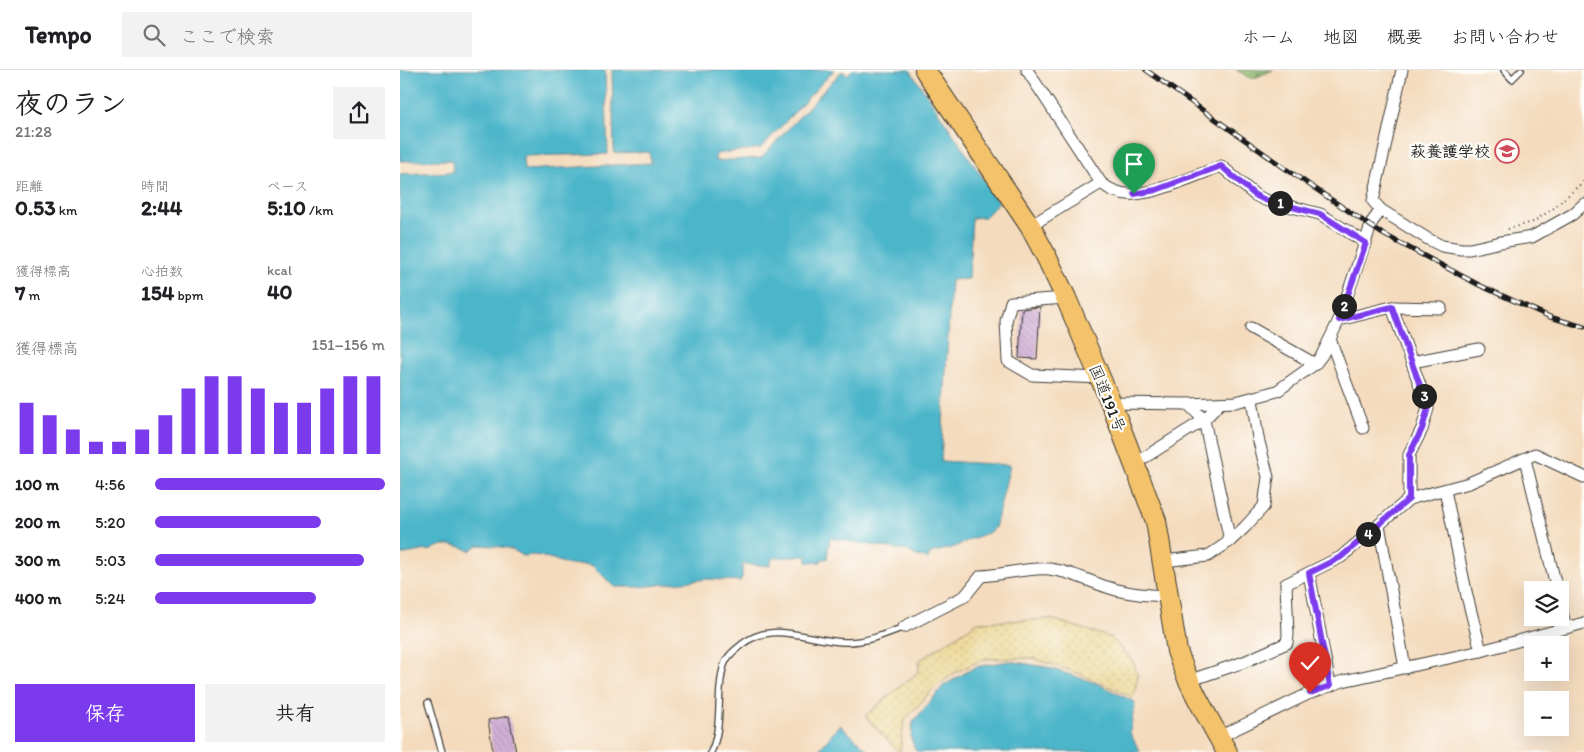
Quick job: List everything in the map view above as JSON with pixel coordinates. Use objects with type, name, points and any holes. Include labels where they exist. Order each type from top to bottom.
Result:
[{"type":"highway","name":"国道191号","points":[[925,70],[1030,226],[1066,298],[1111,404],[1156,521],[1177,651],[1188,681],[1223,745]]},
{"type":"street","points":[[1027,70],[1101,183],[1108,189],[1119,193],[1134,194],[1156,190],[1221,166],[1255,195],[1265,200],[1320,214],[1366,243]]},
{"type":"street","points":[[1402,70],[1373,201],[1380,210],[1442,246],[1470,249],[1532,237],[1573,214],[1584,204]]},
{"type":"street","points":[[1030,226],[1101,183]]},
{"type":"street","points":[[1111,404],[1220,403],[1252,399],[1277,391],[1315,364],[1339,320],[1372,222],[1380,210]]},
{"type":"street","points":[[1066,298],[1011,302],[1006,321],[1008,362],[1032,375],[1100,378]]},
{"type":"street","points":[[1339,320],[1392,307],[1441,308]]},
{"type":"street","points":[[1392,307],[1428,408],[1422,429],[1409,455],[1409,499]]},
{"type":"street","points":[[1251,328],[1315,364]]},
{"type":"street","points":[[1330,339],[1363,428]]},
{"type":"street","points":[[1412,362],[1479,349]]},
{"type":"street","points":[[1163,561],[1208,556],[1230,541],[1264,506],[1268,477],[1258,438],[1252,399]]},
{"type":"street","points":[[1134,464],[1204,420],[1220,403]]},
{"type":"street","points":[[1188,404],[1204,420],[1230,541]]},
{"type":"street","points":[[1188,681],[1244,662],[1287,643],[1286,584],[1341,557],[1409,499],[1469,483],[1535,454],[1584,476]]},
{"type":"street","points":[[1524,459],[1554,581]]},
{"type":"street","points":[[1445,490],[1467,596],[1481,651]]},
{"type":"street","points":[[1379,525],[1405,668]]},
{"type":"street","points":[[904,628],[965,596],[981,576],[1027,570],[1046,568],[1063,571],[1128,594],[1168,596]]},
{"type":"street","points":[[1309,573],[1330,686]]},
{"type":"street","points":[[1223,745],[1310,693],[1343,681],[1481,651],[1584,623]]},
{"type":"lane","points":[[1504,70],[1512,78],[1521,70]]},
{"type":"lane","points":[[711,752],[715,743],[719,721],[724,665],[731,653],[745,642],[762,633],[788,632],[830,642],[850,642],[872,639],[904,628]]},
{"type":"lane","points":[[428,703],[442,752]]},
{"type":"path","points":[[1504,230],[1533,222],[1554,208],[1584,181]]},
{"type":"green space","points":[[1236,70],[1273,70],[1252,79]]},
{"type":"sand","points":[[1052,619],[1112,638],[1134,663],[1138,677],[1133,697],[1077,673],[1033,658],[984,659],[956,672],[933,689],[904,721],[900,752],[865,716],[918,672],[920,660],[978,622]]},
{"type":"water","points":[[400,70],[605,70],[608,154],[523,156],[524,170],[651,163],[649,152],[614,153],[612,70],[834,70],[761,148],[716,154],[715,161],[761,158],[842,71],[847,75],[852,70],[910,70],[999,202],[985,217],[972,218],[969,279],[951,280],[941,461],[1010,465],[995,528],[988,533],[955,547],[930,553],[928,559],[908,551],[830,538],[827,559],[821,559],[821,562],[807,562],[807,556],[772,558],[770,566],[743,564],[740,581],[707,579],[641,587],[614,587],[593,566],[584,564],[568,565],[553,559],[534,555],[523,556],[508,548],[496,546],[478,545],[470,551],[460,547],[444,545],[430,551],[400,555],[400,174],[453,172],[452,160],[400,161]]},
{"type":"water","points":[[1009,661],[1046,667],[1096,683],[1135,702],[1130,733],[1140,752],[919,752],[915,750],[911,738],[913,722],[943,686],[975,667]]},
{"type":"water","points":[[840,725],[870,752],[817,752]]},
{"type":"building","points":[[1040,307],[1037,359],[1019,358],[1022,309]]},
{"type":"building","points":[[509,716],[516,752],[493,752],[488,720]]},
{"type":"railway","points":[[1146,70],[1286,169],[1381,233],[1479,285],[1550,317],[1584,327]]},
{"type":"place","name":"萩養護学校","points":[[1507,151]]},
{"type":"route","points":[[1134,194],[1156,190],[1221,166],[1255,195],[1265,200],[1320,214],[1366,243],[1339,320],[1392,307],[1428,408],[1422,429],[1409,455],[1409,499],[1341,557],[1309,573],[1330,686],[1310,693]]}]
